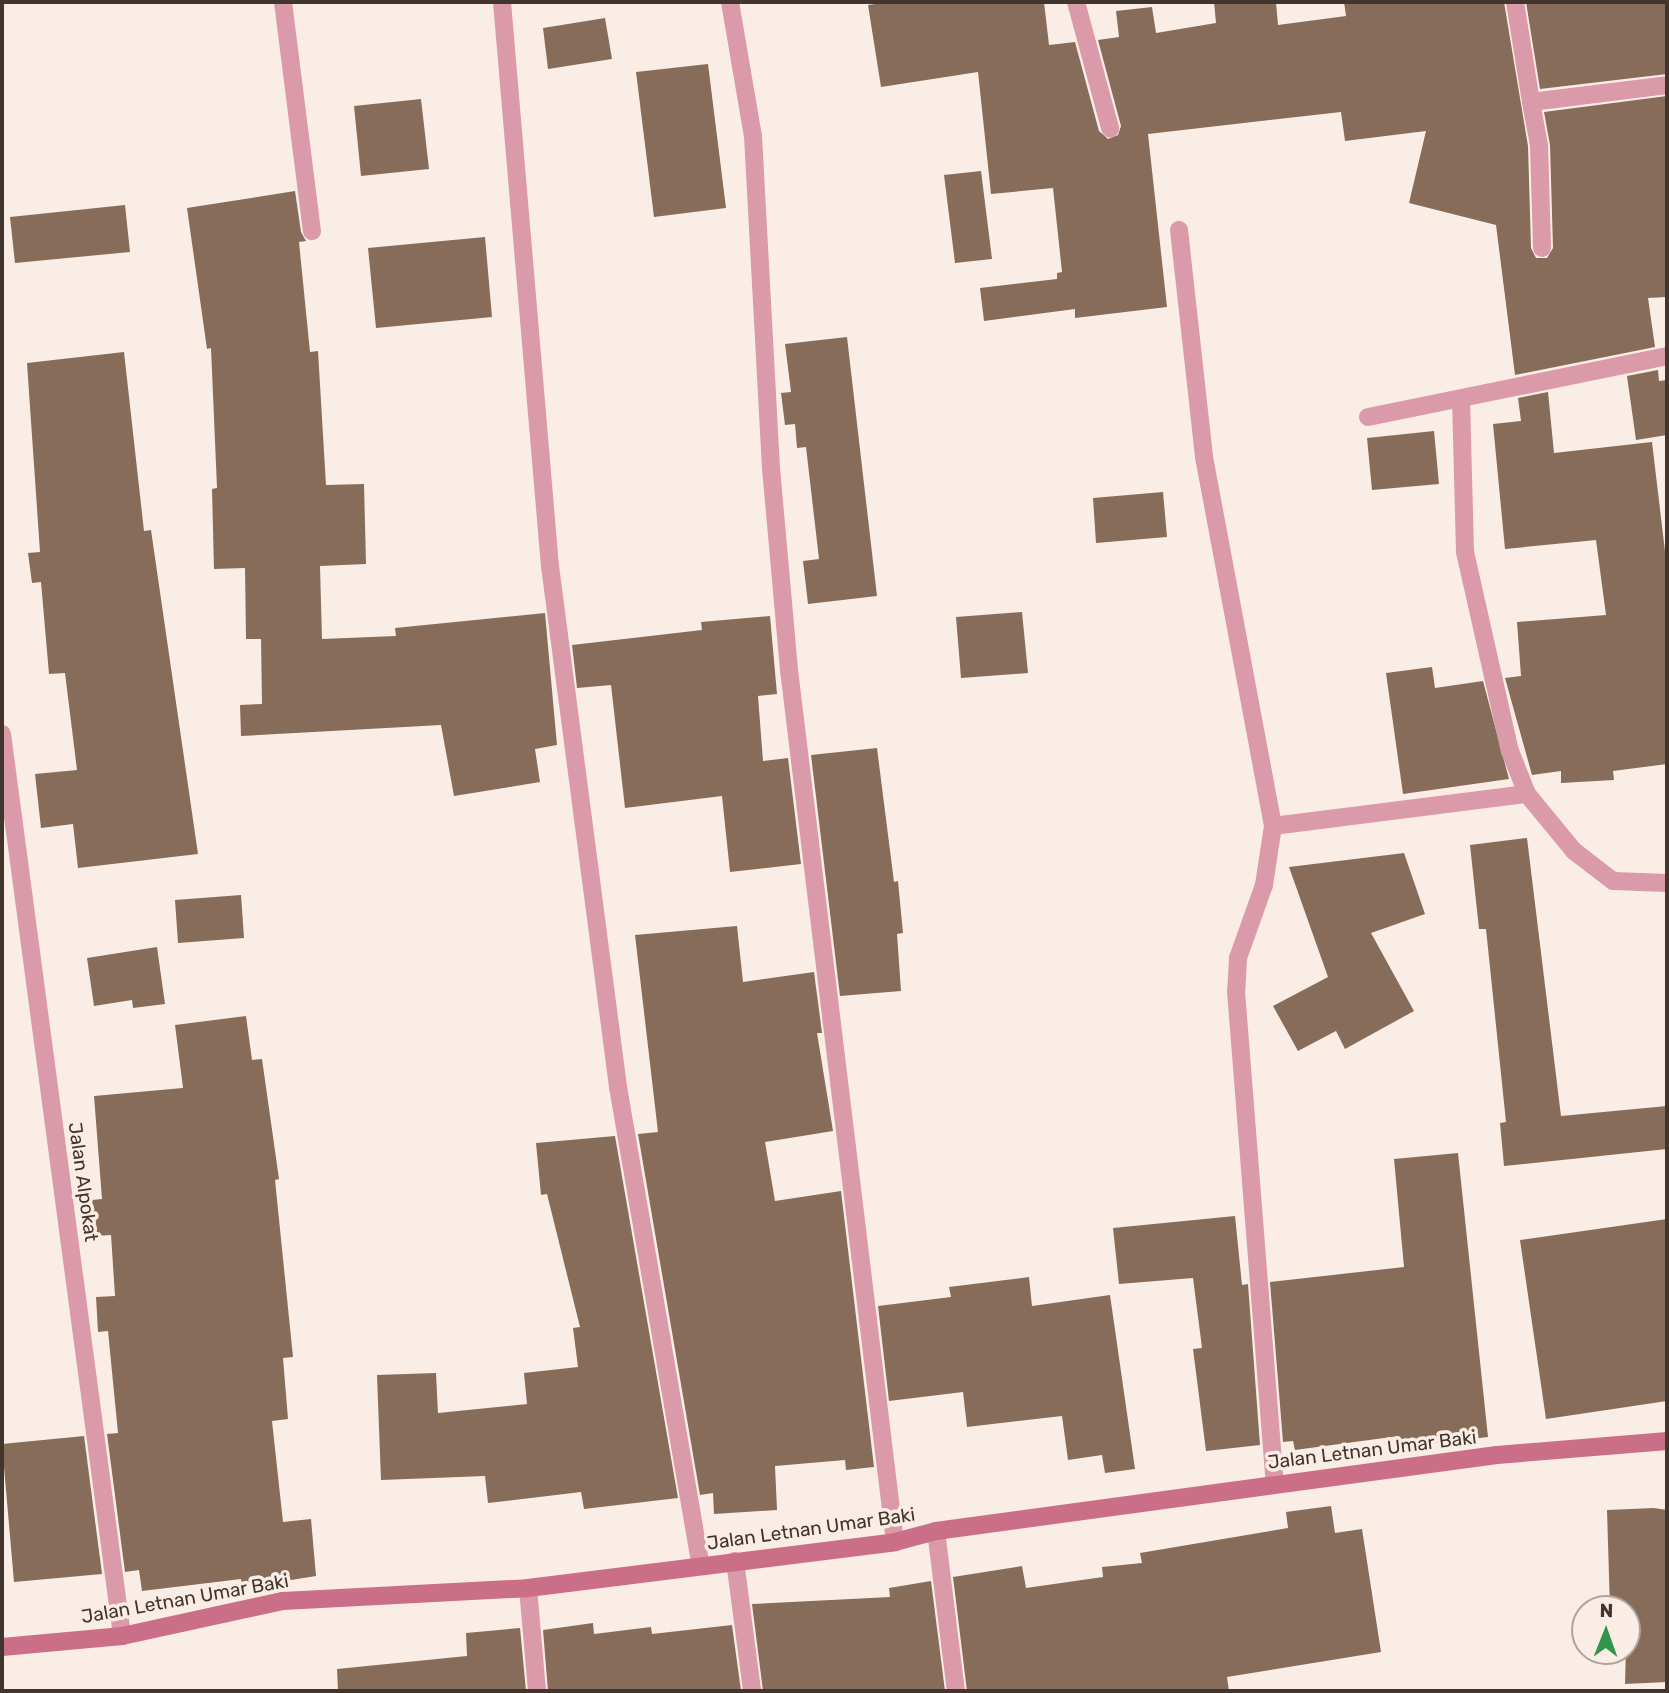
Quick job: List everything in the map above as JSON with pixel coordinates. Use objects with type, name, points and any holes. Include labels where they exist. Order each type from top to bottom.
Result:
[{"type":"street","points":[[283,2],[312,231]]},
{"type":"street","points":[[502,2],[550,566],[618,1087],[701,1566]]},
{"type":"street","points":[[730,2],[753,136],[771,468],[791,684],[895,1542]]},
{"type":"street","points":[[1076,2],[1110,128]]},
{"type":"street","points":[[1515,2],[1539,145],[1542,248]]},
{"type":"street","points":[[1531,102],[1667,85]]},
{"type":"street","points":[[1179,230],[1204,457],[1273,826],[1264,885],[1238,958],[1236,991],[1275,1484]]},
{"type":"street","points":[[1368,417],[1667,356]]},
{"type":"street","points":[[1461,399],[1465,552],[1510,751],[1527,794],[1574,851],[1613,881],[1667,883]]},
{"type":"street","name":"Jalan Alpokat","points":[[2,734],[122,1636]]},
{"type":"street","points":[[1273,826],[1527,794]]},
{"type":"street","name":"Jalan Letnan Umar Baki","points":[[2,1647],[122,1636],[283,1601],[528,1588],[895,1542],[936,1531],[1497,1455],[1667,1441]]},
{"type":"street","points":[[936,1531],[956,1691]]},
{"type":"street","points":[[734,1561],[752,1691]]},
{"type":"street","points":[[528,1588],[537,1691]]},
{"type":"building","points":[[890,2],[1044,2],[1049,45],[1075,42],[1099,131],[1108,139],[1118,135],[1121,126],[1098,40],[1119,37],[1116,11],[1152,7],[1156,33],[1216,23],[1214,2],[1276,2],[1278,25],[1346,16],[1344,2],[1504,2],[1528,146],[1531,248],[1536,258],[1547,258],[1553,248],[1550,145],[1544,112],[1667,96],[1667,297],[1648,298],[1655,347],[1515,375],[1496,225],[1409,203],[1426,131],[1345,141],[1341,112],[1148,134],[1167,307],[1075,318],[1075,309],[984,321],[980,288],[1057,279],[1057,273],[1062,272],[1053,188],[991,194],[978,72],[881,87],[868,5]]},
{"type":"building","points":[[1526,2],[1667,2],[1667,74],[1540,89]]},
{"type":"building","points":[[605,18],[612,59],[548,69],[543,28]]},
{"type":"building","points":[[708,64],[726,208],[654,217],[636,72]]},
{"type":"building","points":[[421,99],[429,169],[361,176],[354,106]]},
{"type":"building","points":[[981,171],[992,259],[955,263],[944,175]]},
{"type":"building","points":[[295,191],[301,232],[306,241],[299,242],[310,352],[318,351],[326,485],[364,484],[366,564],[320,566],[322,639],[396,636],[395,628],[545,613],[557,745],[535,749],[540,782],[454,796],[441,725],[241,736],[240,705],[262,704],[261,639],[246,639],[245,568],[214,569],[212,489],[217,488],[211,348],[207,349],[187,208]]},
{"type":"building","points":[[125,205],[130,252],[15,263],[10,217]]},
{"type":"building","points":[[485,237],[492,317],[376,328],[368,248]]},
{"type":"building","points":[[847,337],[877,596],[808,604],[803,561],[819,559],[806,447],[797,448],[795,424],[785,425],[781,393],[791,392],[785,344]]},
{"type":"building","points":[[124,352],[144,531],[151,530],[198,854],[78,868],[73,824],[41,828],[35,774],[77,770],[65,673],[49,674],[41,582],[32,583],[28,553],[40,552],[27,363]]},
{"type":"building","points":[[1658,370],[1659,381],[1667,380],[1667,435],[1636,440],[1627,376]]},
{"type":"building","points":[[1548,392],[1554,453],[1652,442],[1667,568],[1667,764],[1613,771],[1614,780],[1561,783],[1561,771],[1532,775],[1505,678],[1521,676],[1517,622],[1606,615],[1596,540],[1505,549],[1493,424],[1521,421],[1518,398]]},
{"type":"building","points":[[1434,431],[1439,484],[1372,490],[1367,438]]},
{"type":"building","points":[[1163,492],[1167,537],[1096,543],[1093,498]]},
{"type":"building","points":[[1022,612],[1028,673],[961,678],[956,617]]},
{"type":"building","points":[[770,616],[777,694],[758,696],[763,761],[788,758],[801,864],[730,872],[722,796],[625,808],[611,685],[577,688],[572,645],[702,630],[701,622]]},
{"type":"building","points":[[1432,667],[1435,688],[1483,681],[1509,779],[1403,794],[1386,673]]},
{"type":"building","points":[[877,748],[894,882],[898,881],[903,933],[897,934],[901,991],[840,996],[811,755]]},
{"type":"building","points":[[1527,838],[1561,1116],[1667,1106],[1667,1149],[1504,1166],[1500,1123],[1506,1122],[1486,929],[1479,929],[1470,845]]},
{"type":"building","points":[[1404,853],[1425,914],[1371,933],[1414,1011],[1345,1049],[1336,1031],[1298,1051],[1273,1006],[1328,977],[1289,867]]},
{"type":"building","points":[[241,895],[244,938],[178,943],[175,900]]},
{"type":"building","points":[[737,926],[743,982],[814,972],[822,1033],[817,1033],[833,1131],[765,1142],[775,1201],[841,1191],[874,1467],[846,1470],[845,1460],[775,1466],[777,1510],[714,1514],[713,1493],[700,1495],[638,1134],[658,1132],[635,935]]},
{"type":"building","points":[[157,947],[165,1004],[133,1008],[132,1000],[94,1006],[87,958]]},
{"type":"building","points":[[246,1016],[252,1060],[262,1059],[279,1179],[275,1180],[293,1357],[283,1358],[288,1419],[272,1421],[283,1522],[311,1519],[316,1576],[242,1588],[241,1579],[142,1591],[139,1570],[125,1572],[107,1434],[118,1433],[108,1331],[98,1332],[96,1297],[115,1296],[111,1235],[95,1236],[92,1200],[102,1199],[94,1096],[183,1088],[175,1025]]},
{"type":"building","points":[[615,1136],[678,1498],[584,1509],[581,1492],[488,1503],[485,1476],[381,1480],[377,1375],[436,1373],[438,1413],[527,1404],[524,1373],[578,1367],[573,1328],[580,1327],[547,1194],[541,1195],[536,1143]]},
{"type":"building","points":[[1458,1153],[1488,1437],[1401,1447],[1399,1436],[1295,1450],[1293,1441],[1283,1442],[1270,1282],[1404,1267],[1394,1159]]},
{"type":"building","points":[[1235,1216],[1242,1285],[1248,1284],[1260,1445],[1206,1451],[1193,1349],[1202,1348],[1193,1278],[1119,1284],[1113,1228]]},
{"type":"building","points":[[1667,1219],[1667,1401],[1546,1419],[1520,1240]]},
{"type":"building","points":[[1029,1277],[1032,1306],[1110,1295],[1135,1469],[1105,1473],[1102,1455],[1068,1460],[1062,1416],[967,1427],[963,1392],[889,1401],[878,1306],[951,1297],[949,1287]]},
{"type":"building","points":[[84,1436],[102,1574],[14,1582],[2,1444]]},
{"type":"building","points":[[1331,1506],[1335,1533],[1362,1529],[1381,1652],[1227,1677],[1229,1691],[967,1691],[953,1577],[1022,1566],[1026,1588],[1103,1577],[1102,1567],[1142,1563],[1140,1553],[1288,1528],[1286,1512]]},
{"type":"building","points":[[1607,1510],[1667,1510],[1667,1682],[1625,1684],[1626,1665],[1641,1665],[1641,1595],[1610,1595]]},
{"type":"building","points":[[931,1581],[945,1691],[763,1691],[752,1604],[890,1597],[889,1588]]},
{"type":"building","points":[[593,1623],[594,1634],[651,1627],[652,1634],[732,1625],[741,1691],[548,1691],[543,1630]]},
{"type":"building","points":[[520,1628],[526,1691],[338,1691],[337,1669],[467,1656],[466,1633]]}]
